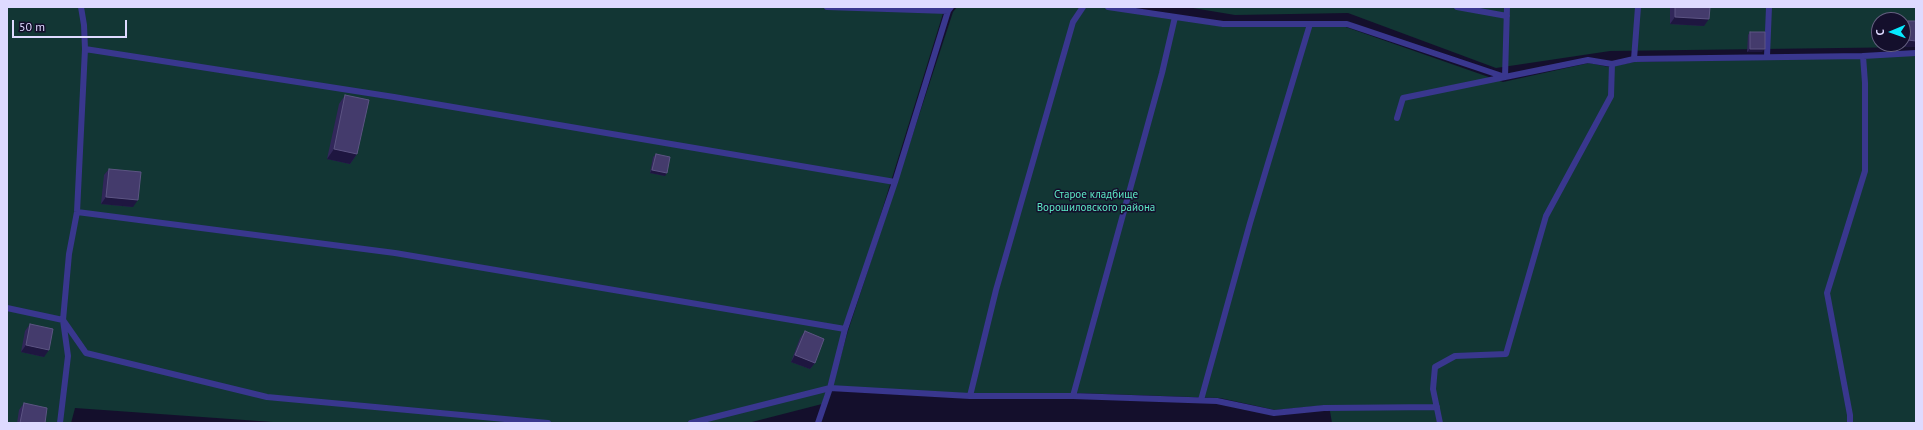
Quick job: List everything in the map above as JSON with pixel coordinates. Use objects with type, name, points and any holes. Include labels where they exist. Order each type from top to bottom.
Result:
[{"type":"lane","points":[[60,423],[68,356],[63,320],[69,254],[77,212],[85,49],[84,25],[81,7]]},
{"type":"lane","points":[[818,423],[830,388],[845,329],[895,182],[950,9],[827,7]]},
{"type":"lane","points":[[970,396],[996,290],[1074,22],[1082,7]]},
{"type":"lane","points":[[1108,7],[1223,24],[1347,24],[1505,77]]},
{"type":"lane","points":[[1457,7],[1507,16]]},
{"type":"lane","points":[[1505,77],[1507,7]]},
{"type":"lane","points":[[1634,59],[1638,7]]},
{"type":"lane","points":[[1767,56],[1769,7]]},
{"type":"lane","points":[[1073,396],[1162,73],[1175,17]]},
{"type":"lane","points":[[1201,400],[1250,223],[1310,24]]},
{"type":"lane","points":[[85,49],[402,98],[895,182]]},
{"type":"lane","points":[[1397,118],[1403,98],[1588,60],[1612,64],[1634,59],[1767,56],[1863,56],[1916,53]]},
{"type":"lane","points":[[1850,423],[1850,414],[1827,293],[1865,172],[1865,83],[1863,56]]},
{"type":"lane","points":[[1440,423],[1433,389],[1435,367],[1455,356],[1506,354],[1546,216],[1611,96],[1612,64]]},
{"type":"lane","points":[[77,212],[395,253],[845,329]]},
{"type":"lane","points":[[7,308],[63,320],[86,353],[266,397],[548,423]]},
{"type":"lane","points":[[691,423],[830,388],[970,396],[1073,396],[1217,400],[1274,413],[1324,408],[1437,407]]},
{"type":"green space","points":[[7,7],[945,7],[822,404],[748,423],[287,423],[75,408],[71,423],[7,423]]},
{"type":"green space","name":"Старое кладбище Ворошиловского района","points":[[957,7],[1099,7],[1226,27],[1343,26],[1503,82],[1589,63],[1609,67],[1634,62],[1916,55],[1916,423],[1332,423],[1329,405],[1275,410],[1220,398],[1076,393],[974,394],[832,386],[848,331],[953,12]]},
{"type":"green space","points":[[1187,7],[1916,7],[1916,47],[1911,47],[1911,12],[1871,12],[1871,48],[1610,51],[1496,68],[1348,13],[1235,15]]},
{"type":"building","points":[[1675,7],[1710,7],[1709,19],[1675,17]]},
{"type":"building","points":[[1911,21],[1916,21],[1916,41],[1911,40]]},
{"type":"building","points":[[1750,32],[1765,32],[1765,49],[1750,49]]},
{"type":"building","points":[[345,95],[369,100],[357,154],[334,149]]},
{"type":"building","points":[[656,154],[670,157],[667,173],[652,170]]},
{"type":"building","points":[[109,169],[141,172],[138,200],[106,197]]},
{"type":"building","points":[[30,324],[53,329],[49,350],[26,345]]},
{"type":"building","points":[[805,331],[824,339],[815,363],[795,355]]},
{"type":"building","points":[[24,403],[47,408],[45,423],[20,423]]}]
